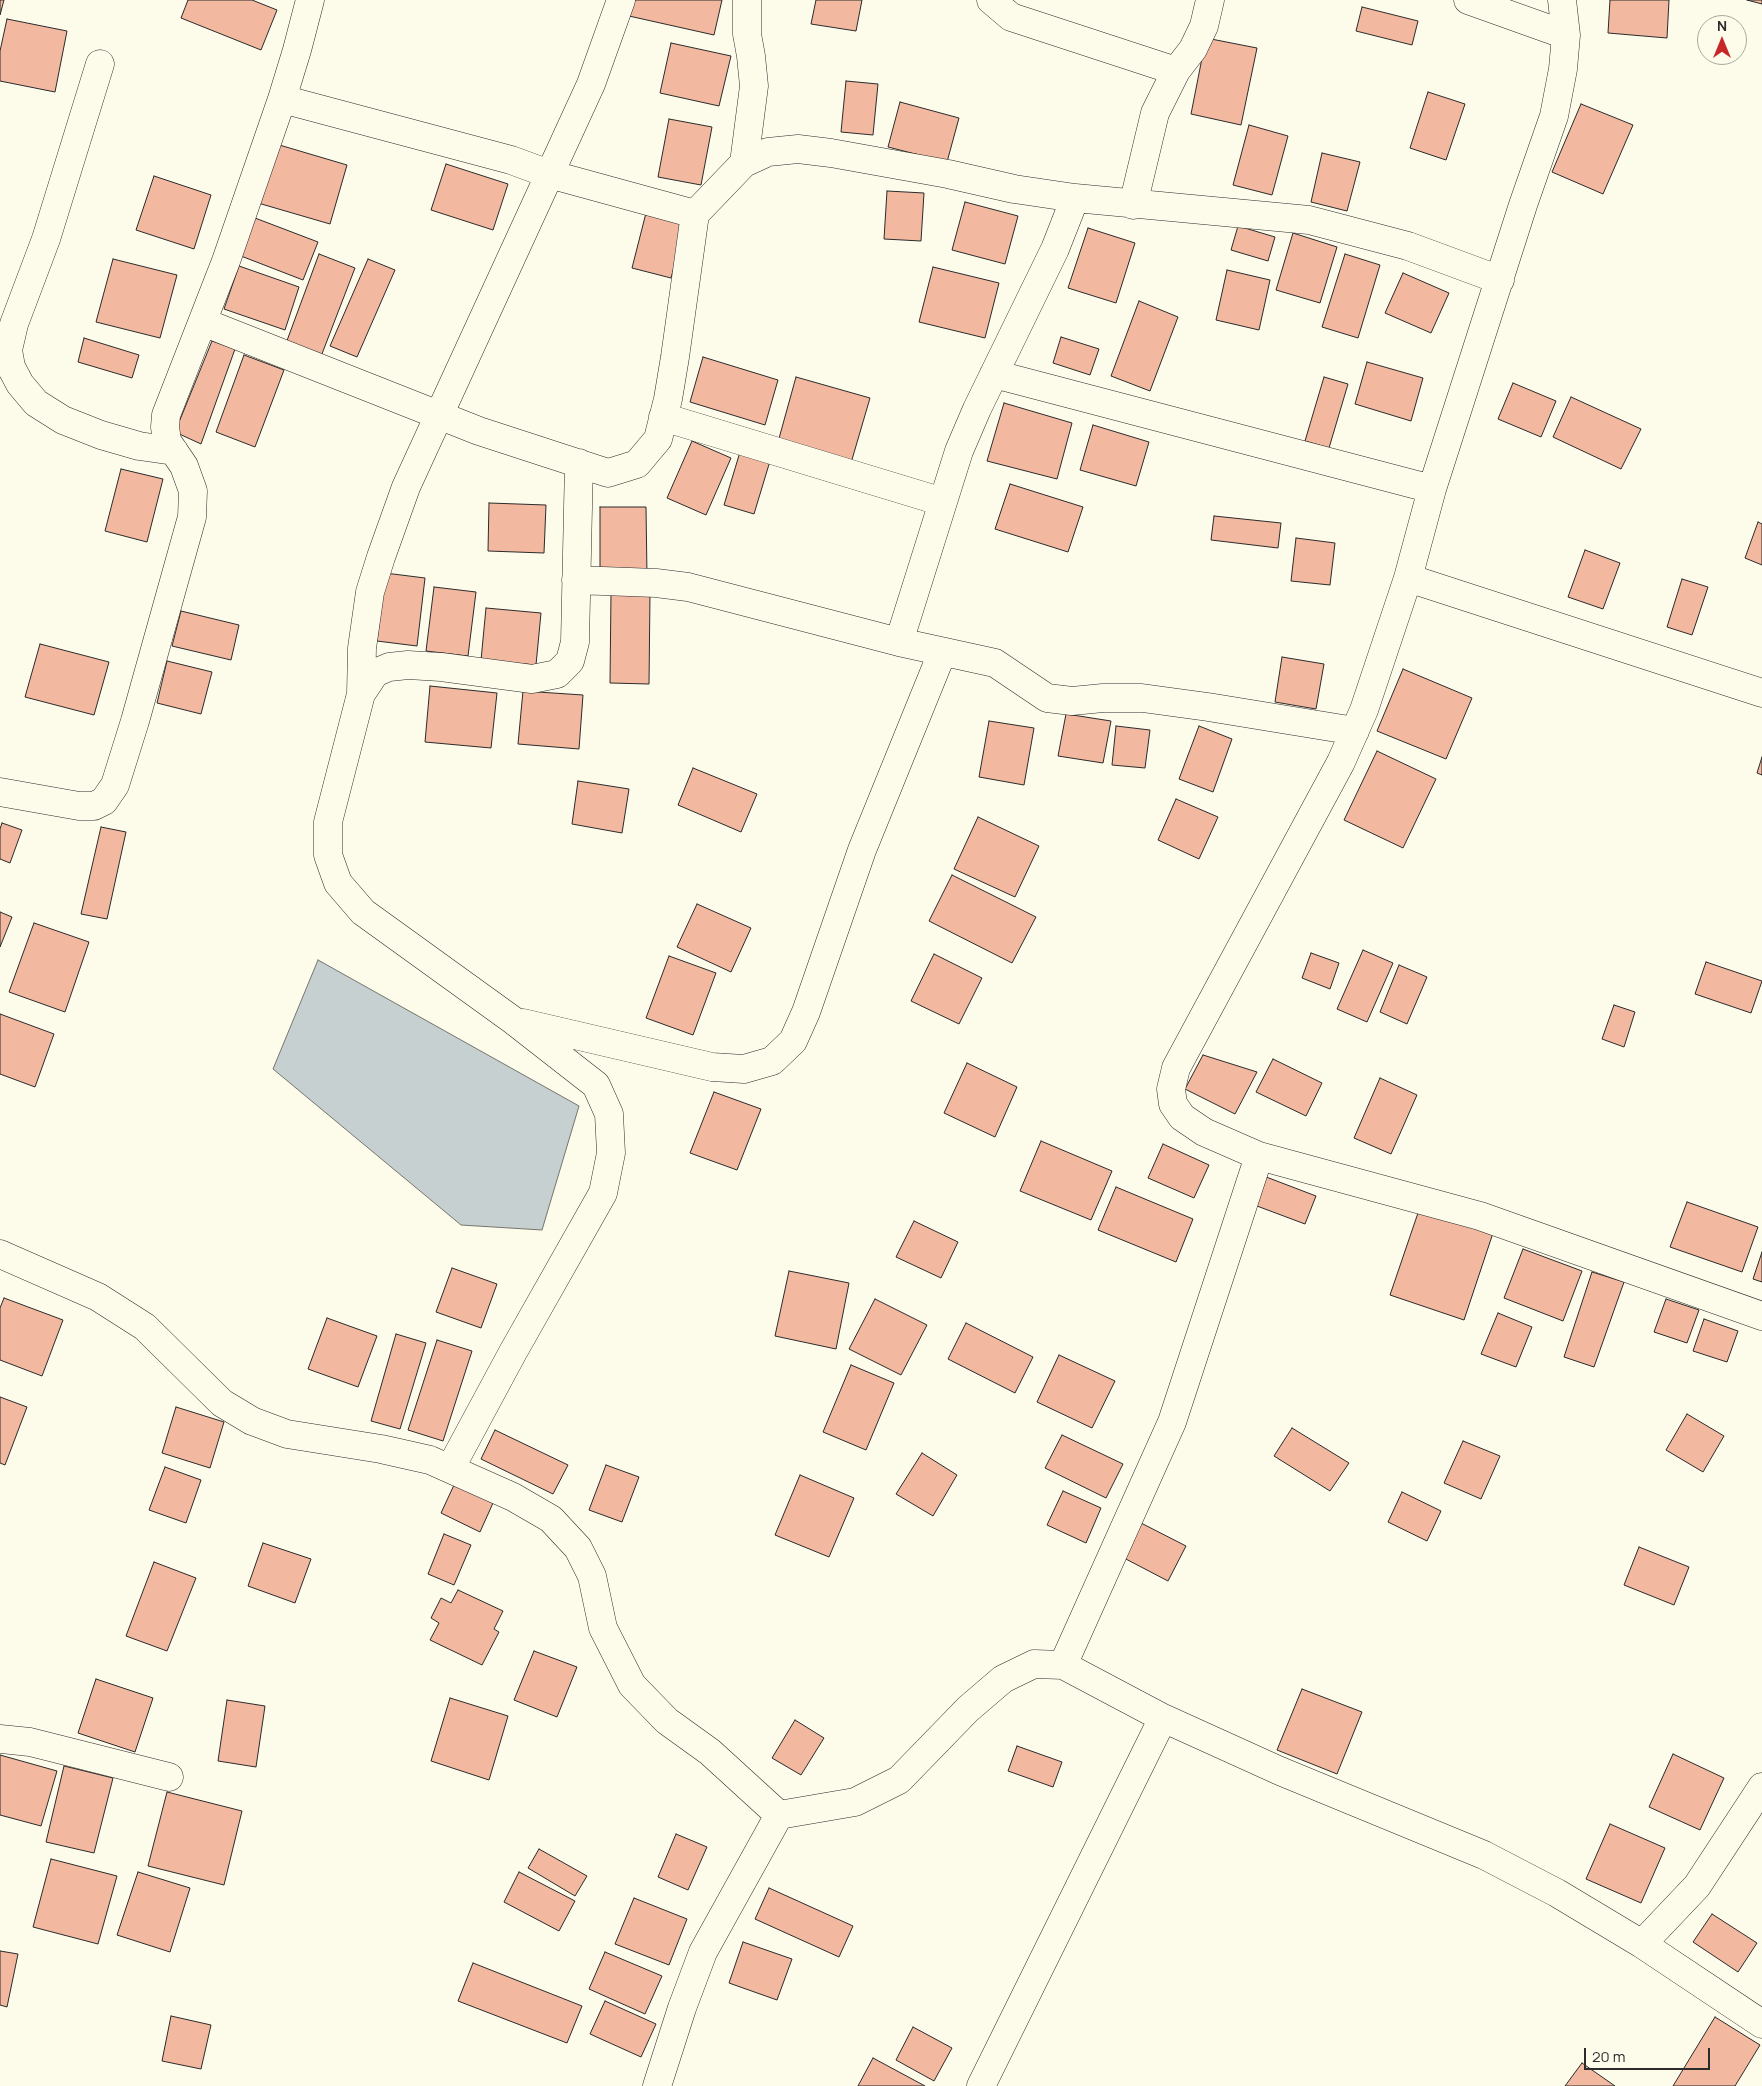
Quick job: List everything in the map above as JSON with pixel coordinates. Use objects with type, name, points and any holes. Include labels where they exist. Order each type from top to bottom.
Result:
[{"type":"street","points":[[0,792],[79,806],[94,806],[104,801],[115,785],[135,721],[192,517],[193,491],[184,466],[167,441],[166,415],[203,322],[282,99],[310,0]]},
{"type":"street","points":[[450,1469],[513,1352],[603,1193],[611,1153],[609,1114],[596,1085],[514,1021],[363,912],[338,883],[328,855],[328,822],[361,694],[362,648],[370,592],[381,557],[406,487],[591,84],[621,0]]},
{"type":"street","points":[[744,163],[754,86],[752,56],[747,34],[746,0]]},
{"type":"street","points":[[991,0],[1011,17],[1176,71]]},
{"type":"street","points":[[1133,204],[1155,113],[1176,71],[1193,49],[1204,26],[1210,0]]},
{"type":"street","points":[[1468,0],[1566,35]]},
{"type":"street","points":[[1562,0],[1566,35],[1563,69],[1554,116],[1523,204],[1432,489],[1408,578],[1364,710],[1341,762],[1176,1068],[1171,1089],[1173,1104],[1182,1117],[1204,1132],[1259,1156],[1480,1216],[1762,1316]]},
{"type":"street","points":[[100,64],[46,239],[14,324],[8,350],[11,366],[20,384],[36,403],[63,420],[101,435],[140,446],[174,451]]},
{"type":"street","points":[[282,99],[511,160],[549,174],[695,214]]},
{"type":"street","points":[[203,322],[479,431],[608,473],[637,464],[658,439],[675,357],[695,214],[744,163],[768,152],[798,149],[831,153],[948,174],[1014,189],[1075,198],[1309,220],[1408,246],[1500,280]]},
{"type":"street","points":[[899,642],[959,451],[1055,249],[1075,198]]},
{"type":"street","points":[[994,374],[1432,489]]},
{"type":"street","points":[[664,417],[943,502]]},
{"type":"street","points":[[361,694],[375,673],[389,667],[408,665],[441,667],[532,679],[557,674],[570,661],[575,642],[579,463]]},
{"type":"street","points":[[1408,578],[1762,693]]},
{"type":"street","points":[[576,580],[656,582],[688,588],[942,653],[995,663],[1047,698],[1072,701],[1103,698],[1142,698],[1355,730]]},
{"type":"street","points":[[514,1021],[712,1067],[744,1069],[772,1061],[792,1040],[806,1012],[862,850],[942,653]]},
{"type":"street","points":[[1063,1665],[1172,1422],[1259,1156]]},
{"type":"street","points":[[0,1254],[98,1297],[145,1327],[222,1403],[252,1421],[287,1434],[381,1449],[430,1460],[513,1497],[551,1520],[578,1548],[592,1576],[603,1628],[632,1685],[667,1721],[710,1752],[779,1815]]},
{"type":"street","points":[[779,1815],[855,1802],[899,1780],[968,1709],[1003,1679],[1034,1664],[1063,1665],[1163,1718],[1280,1771],[1484,1855],[1557,1893],[1642,1944],[1762,2024]]},
{"type":"street","points":[[981,2086],[1163,1718]]},
{"type":"street","points":[[0,1739],[30,1742],[170,1777]]},
{"type":"street","points":[[1642,1944],[1697,1886],[1762,1787]]},
{"type":"street","points":[[657,2086],[682,2008],[703,1952],[779,1815]]},
{"type":"shaded area","points":[[318,960],[579,1106],[542,1230],[461,1225],[273,1069]]},
{"type":"building","points":[[0,0],[4,0],[0,15]]},
{"type":"building","points":[[188,0],[252,0],[277,10],[261,50],[181,18]]},
{"type":"building","points":[[632,0],[722,0],[714,35],[629,16]]},
{"type":"building","points":[[816,0],[862,0],[856,31],[811,24]]},
{"type":"building","points":[[1610,0],[1669,0],[1667,38],[1608,33]]},
{"type":"building","points":[[1747,0],[1762,0],[1762,4]]},
{"type":"building","points":[[1362,7],[1418,21],[1412,45],[1356,31]]},
{"type":"building","points":[[7,19],[67,31],[55,92],[0,81],[0,51]]},
{"type":"building","points":[[1206,38],[1257,48],[1241,125],[1191,114]]},
{"type":"building","points":[[671,43],[731,56],[719,106],[660,93]]},
{"type":"building","points":[[846,81],[878,84],[873,135],[841,132]]},
{"type":"building","points":[[1428,92],[1465,104],[1446,160],[1410,148]]},
{"type":"building","points":[[900,102],[959,118],[947,162],[888,147]]},
{"type":"building","points":[[1581,104],[1633,125],[1603,194],[1552,172]]},
{"type":"building","points":[[669,119],[712,127],[701,185],[658,177]]},
{"type":"building","points":[[1249,125],[1288,136],[1272,195],[1233,185]]},
{"type":"building","points":[[276,144],[347,165],[330,224],[258,203]]},
{"type":"building","points":[[1322,153],[1360,162],[1347,211],[1311,202]]},
{"type":"building","points":[[446,164],[508,184],[493,230],[431,210]]},
{"type":"building","points":[[154,176],[211,195],[194,249],[136,230]]},
{"type":"building","points":[[887,191],[924,193],[921,241],[884,239]]},
{"type":"building","points":[[965,202],[1018,216],[1005,264],[952,250]]},
{"type":"building","points":[[647,209],[687,220],[671,278],[632,268]]},
{"type":"building","points":[[255,218],[318,242],[303,280],[241,256]]},
{"type":"building","points":[[1238,226],[1275,237],[1268,261],[1231,250]]},
{"type":"building","points":[[1088,228],[1135,243],[1116,303],[1068,288]]},
{"type":"building","points":[[1293,233],[1337,247],[1320,303],[1276,290]]},
{"type":"building","points":[[319,254],[355,268],[320,359],[285,346]]},
{"type":"building","points":[[1345,254],[1380,265],[1358,338],[1322,327]]},
{"type":"building","points":[[113,259],[177,275],[160,338],[96,322]]},
{"type":"building","points":[[368,259],[395,270],[357,357],[330,346]]},
{"type":"building","points":[[239,266],[299,287],[285,330],[224,309]]},
{"type":"building","points":[[933,267],[999,283],[985,338],[919,322]]},
{"type":"building","points":[[1227,270],[1270,280],[1259,330],[1216,320]]},
{"type":"building","points":[[1403,273],[1449,293],[1431,333],[1385,313]]},
{"type":"building","points":[[1139,301],[1178,317],[1150,391],[1111,376]]},
{"type":"building","points":[[1061,337],[1099,349],[1090,375],[1053,363]]},
{"type":"building","points":[[84,338],[139,355],[132,378],[78,362]]},
{"type":"building","points":[[212,341],[235,349],[201,444],[175,432]]},
{"type":"building","points":[[244,355],[284,370],[255,447],[216,432]]},
{"type":"building","points":[[703,357],[778,380],[765,425],[690,402]]},
{"type":"building","points":[[1367,362],[1423,378],[1411,421],[1355,404]]},
{"type":"building","points":[[796,377],[870,398],[851,463],[778,442]]},
{"type":"building","points":[[1324,377],[1348,384],[1329,448],[1305,441]]},
{"type":"building","points":[[1513,383],[1556,401],[1541,437],[1498,419]]},
{"type":"building","points":[[1571,397],[1641,429],[1621,469],[1553,437]]},
{"type":"building","points":[[1004,403],[1072,423],[1057,479],[987,461]]},
{"type":"building","points":[[1093,425],[1149,442],[1136,486],[1080,470]]},
{"type":"building","points":[[692,441],[731,458],[706,515],[667,498]]},
{"type":"building","points":[[740,452],[770,461],[754,514],[724,505]]},
{"type":"building","points":[[121,469],[163,479],[147,542],[105,531]]},
{"type":"building","points":[[1010,484],[1083,507],[1068,552],[995,529]]},
{"type":"building","points":[[489,503],[546,505],[544,553],[488,551]]},
{"type":"building","points":[[600,507],[646,507],[647,576],[600,576]]},
{"type":"building","points":[[1214,516],[1281,523],[1278,548],[1211,540]]},
{"type":"building","points":[[1758,522],[1762,524],[1762,565],[1745,558]]},
{"type":"building","points":[[1296,538],[1335,543],[1330,585],[1291,581]]},
{"type":"building","points":[[1585,550],[1620,563],[1603,609],[1568,597]]},
{"type":"building","points":[[385,573],[425,578],[417,646],[377,641]]},
{"type":"building","points":[[1682,579],[1708,587],[1692,635],[1667,627]]},
{"type":"building","points":[[434,587],[476,592],[468,656],[426,651]]},
{"type":"building","points":[[611,592],[650,593],[649,684],[610,683]]},
{"type":"building","points":[[486,608],[541,613],[536,665],[481,660]]},
{"type":"building","points":[[181,611],[239,625],[231,660],[172,646]]},
{"type":"building","points":[[40,644],[109,662],[94,715],[25,697]]},
{"type":"building","points":[[1282,657],[1324,664],[1316,709],[1275,702]]},
{"type":"building","points":[[167,661],[212,672],[201,714],[157,703]]},
{"type":"building","points":[[1403,669],[1472,698],[1446,759],[1377,731]]},
{"type":"building","points":[[430,686],[497,693],[491,748],[425,742]]},
{"type":"building","points":[[523,691],[583,695],[579,749],[518,744]]},
{"type":"building","points":[[1066,714],[1111,721],[1103,763],[1058,756]]},
{"type":"building","points":[[989,721],[1034,728],[1024,785],[979,777]]},
{"type":"building","points":[[1116,726],[1150,730],[1145,768],[1112,765]]},
{"type":"building","points":[[1199,726],[1232,739],[1213,792],[1179,779]]},
{"type":"building","points":[[1377,751],[1436,779],[1403,848],[1344,820]]},
{"type":"building","points":[[1762,757],[1762,775],[1757,773]]},
{"type":"building","points":[[693,768],[757,794],[741,832],[678,805]]},
{"type":"building","points":[[578,781],[629,789],[622,833],[572,824]]},
{"type":"building","points":[[1176,799],[1218,817],[1199,859],[1158,840]]},
{"type":"building","points":[[978,817],[1039,846],[1015,897],[954,869]]},
{"type":"building","points":[[2,823],[22,830],[10,863],[0,859],[0,829]]},
{"type":"building","points":[[101,827],[126,832],[107,919],[81,914]]},
{"type":"building","points":[[952,875],[1036,917],[1012,963],[929,921]]},
{"type":"building","points":[[697,904],[751,928],[731,972],[677,947]]},
{"type":"building","points":[[0,912],[12,917],[0,947]]},
{"type":"building","points":[[34,923],[89,942],[65,1012],[9,992]]},
{"type":"building","points":[[1363,950],[1393,963],[1367,1022],[1337,1009]]},
{"type":"building","points":[[1311,953],[1339,963],[1330,989],[1302,978]]},
{"type":"building","points":[[934,954],[982,978],[959,1024],[911,1001]]},
{"type":"building","points":[[669,956],[716,973],[693,1035],[646,1018]]},
{"type":"building","points":[[1706,962],[1762,981],[1751,1013],[1695,994]]},
{"type":"building","points":[[1399,965],[1427,977],[1407,1024],[1380,1012]]},
{"type":"building","points":[[1614,1005],[1635,1012],[1624,1047],[1602,1039]]},
{"type":"building","points":[[0,1014],[54,1034],[35,1087],[0,1074]]},
{"type":"building","points":[[1203,1055],[1257,1072],[1235,1114],[1185,1089]]},
{"type":"building","points":[[1273,1059],[1322,1083],[1306,1116],[1256,1092]]},
{"type":"building","points":[[967,1063],[1017,1087],[995,1137],[944,1113]]},
{"type":"building","points":[[1380,1078],[1417,1095],[1391,1154],[1354,1138]]},
{"type":"building","points":[[714,1092],[761,1109],[737,1170],[690,1153]]},
{"type":"building","points":[[1041,1141],[1112,1171],[1091,1220],[1020,1191]]},
{"type":"building","points":[[1163,1144],[1209,1165],[1194,1198],[1148,1178]]},
{"type":"building","points":[[1261,1175],[1316,1196],[1305,1224],[1249,1203]]},
{"type":"building","points":[[1116,1187],[1193,1219],[1176,1262],[1098,1230]]},
{"type":"building","points":[[1687,1202],[1758,1227],[1742,1272],[1670,1247]]},
{"type":"building","points":[[1419,1210],[1493,1233],[1464,1320],[1390,1295]]},
{"type":"building","points":[[914,1221],[958,1242],[941,1278],[896,1257]]},
{"type":"building","points":[[1523,1249],[1582,1271],[1563,1321],[1504,1298]]},
{"type":"building","points":[[1762,1252],[1762,1282],[1753,1279]]},
{"type":"building","points":[[452,1268],[497,1284],[481,1328],[436,1312]]},
{"type":"building","points":[[789,1271],[849,1283],[836,1349],[775,1336]]},
{"type":"building","points":[[1592,1272],[1624,1282],[1594,1367],[1564,1357]]},
{"type":"building","points":[[4,1298],[63,1320],[42,1376],[0,1360],[0,1308]]},
{"type":"building","points":[[875,1299],[927,1325],[901,1375],[849,1349]]},
{"type":"building","points":[[1666,1299],[1699,1310],[1687,1343],[1654,1332]]},
{"type":"building","points":[[1498,1313],[1532,1327],[1516,1367],[1481,1354]]},
{"type":"building","points":[[327,1318],[377,1336],[358,1387],[308,1369]]},
{"type":"building","points":[[1704,1319],[1738,1331],[1727,1362],[1693,1351]]},
{"type":"building","points":[[966,1323],[1033,1357],[1015,1393],[948,1359]]},
{"type":"building","points":[[396,1334],[426,1343],[400,1429],[371,1421]]},
{"type":"building","points":[[437,1340],[472,1351],[443,1441],[408,1430]]},
{"type":"building","points":[[1059,1355],[1115,1381],[1092,1428],[1037,1402]]},
{"type":"building","points":[[851,1365],[894,1383],[866,1450],[823,1432]]},
{"type":"building","points":[[0,1397],[27,1407],[5,1465],[0,1463]]},
{"type":"building","points":[[176,1407],[224,1422],[210,1468],[162,1453]]},
{"type":"building","points":[[1687,1414],[1724,1436],[1703,1472],[1666,1450]]},
{"type":"building","points":[[1292,1428],[1349,1463],[1330,1491],[1274,1456]]},
{"type":"building","points":[[495,1430],[568,1465],[553,1494],[481,1459]]},
{"type":"building","points":[[1062,1435],[1123,1464],[1106,1498],[1045,1468]]},
{"type":"building","points":[[1463,1441],[1500,1456],[1481,1499],[1444,1483]]},
{"type":"building","points":[[922,1453],[957,1475],[933,1516],[896,1494]]},
{"type":"building","points":[[606,1465],[639,1477],[622,1522],[589,1510]]},
{"type":"building","points":[[165,1467],[201,1480],[186,1523],[149,1510]]},
{"type":"building","points":[[800,1475],[854,1498],[829,1557],[775,1535]]},
{"type":"building","points":[[454,1485],[493,1503],[480,1532],[441,1513]]},
{"type":"building","points":[[1063,1491],[1101,1508],[1086,1543],[1047,1525]]},
{"type":"building","points":[[1402,1492],[1441,1511],[1427,1541],[1388,1522]]},
{"type":"building","points":[[1139,1522],[1186,1546],[1168,1581],[1122,1557]]},
{"type":"building","points":[[444,1534],[471,1545],[454,1585],[428,1574]]},
{"type":"building","points":[[263,1543],[311,1559],[295,1603],[248,1586]]},
{"type":"building","points":[[1639,1547],[1689,1567],[1674,1605],[1624,1585]]},
{"type":"building","points":[[154,1562],[196,1578],[167,1651],[126,1636]]},
{"type":"building","points":[[458,1590],[503,1611],[494,1629],[499,1632],[482,1665],[430,1640],[439,1623],[431,1618],[441,1598],[451,1603]]},
{"type":"building","points":[[534,1651],[577,1667],[557,1717],[514,1700]]},
{"type":"building","points":[[96,1679],[153,1698],[135,1752],[78,1733]]},
{"type":"building","points":[[1302,1689],[1362,1712],[1337,1774],[1277,1750]]},
{"type":"building","points":[[450,1698],[508,1716],[489,1780],[431,1761]]},
{"type":"building","points":[[227,1700],[265,1706],[256,1767],[218,1761]]},
{"type":"building","points":[[795,1720],[824,1738],[801,1775],[772,1758]]},
{"type":"building","points":[[1017,1746],[1062,1762],[1053,1787],[1008,1771]]},
{"type":"building","points":[[1673,1754],[1724,1778],[1700,1830],[1649,1807]]},
{"type":"building","points":[[0,1755],[57,1771],[41,1826],[0,1815]]},
{"type":"building","points":[[64,1766],[113,1778],[94,1853],[46,1842]]},
{"type":"building","points":[[167,1792],[242,1811],[224,1885],[148,1866]]},
{"type":"building","points":[[1610,1824],[1665,1848],[1641,1903],[1586,1879]]},
{"type":"building","points":[[676,1834],[707,1847],[688,1890],[658,1877]]},
{"type":"building","points":[[539,1849],[587,1876],[575,1896],[528,1868]]},
{"type":"building","points":[[51,1859],[117,1876],[98,1944],[33,1927]]},
{"type":"building","points":[[138,1872],[190,1888],[170,1952],[117,1935]]},
{"type":"building","points":[[519,1872],[575,1901],[559,1931],[504,1902]]},
{"type":"building","points":[[769,1888],[853,1926],[839,1957],[755,1919]]},
{"type":"building","points":[[634,1898],[687,1919],[669,1965],[615,1944]]},
{"type":"building","points":[[1712,1914],[1757,1943],[1738,1972],[1693,1942]]},
{"type":"building","points":[[743,1942],[792,1959],[777,2000],[729,1983]]},
{"type":"building","points":[[0,1951],[18,1954],[7,2007],[0,2005]]},
{"type":"building","points":[[605,1952],[662,1976],[645,2014],[589,1989]]},
{"type":"building","points":[[473,1963],[582,2006],[567,2043],[458,2001]]},
{"type":"building","points":[[605,2001],[656,2024],[641,2057],[590,2034]]},
{"type":"building","points":[[171,2016],[211,2025],[201,2069],[162,2061]]},
{"type":"building","points":[[1715,2017],[1760,2045],[1735,2086],[1673,2086]]},
{"type":"building","points":[[913,2027],[952,2048],[934,2081],[896,2060]]},
{"type":"building","points":[[873,2058],[925,2086],[858,2086]]},
{"type":"building","points":[[1582,2063],[1615,2086],[1565,2086]]}]
